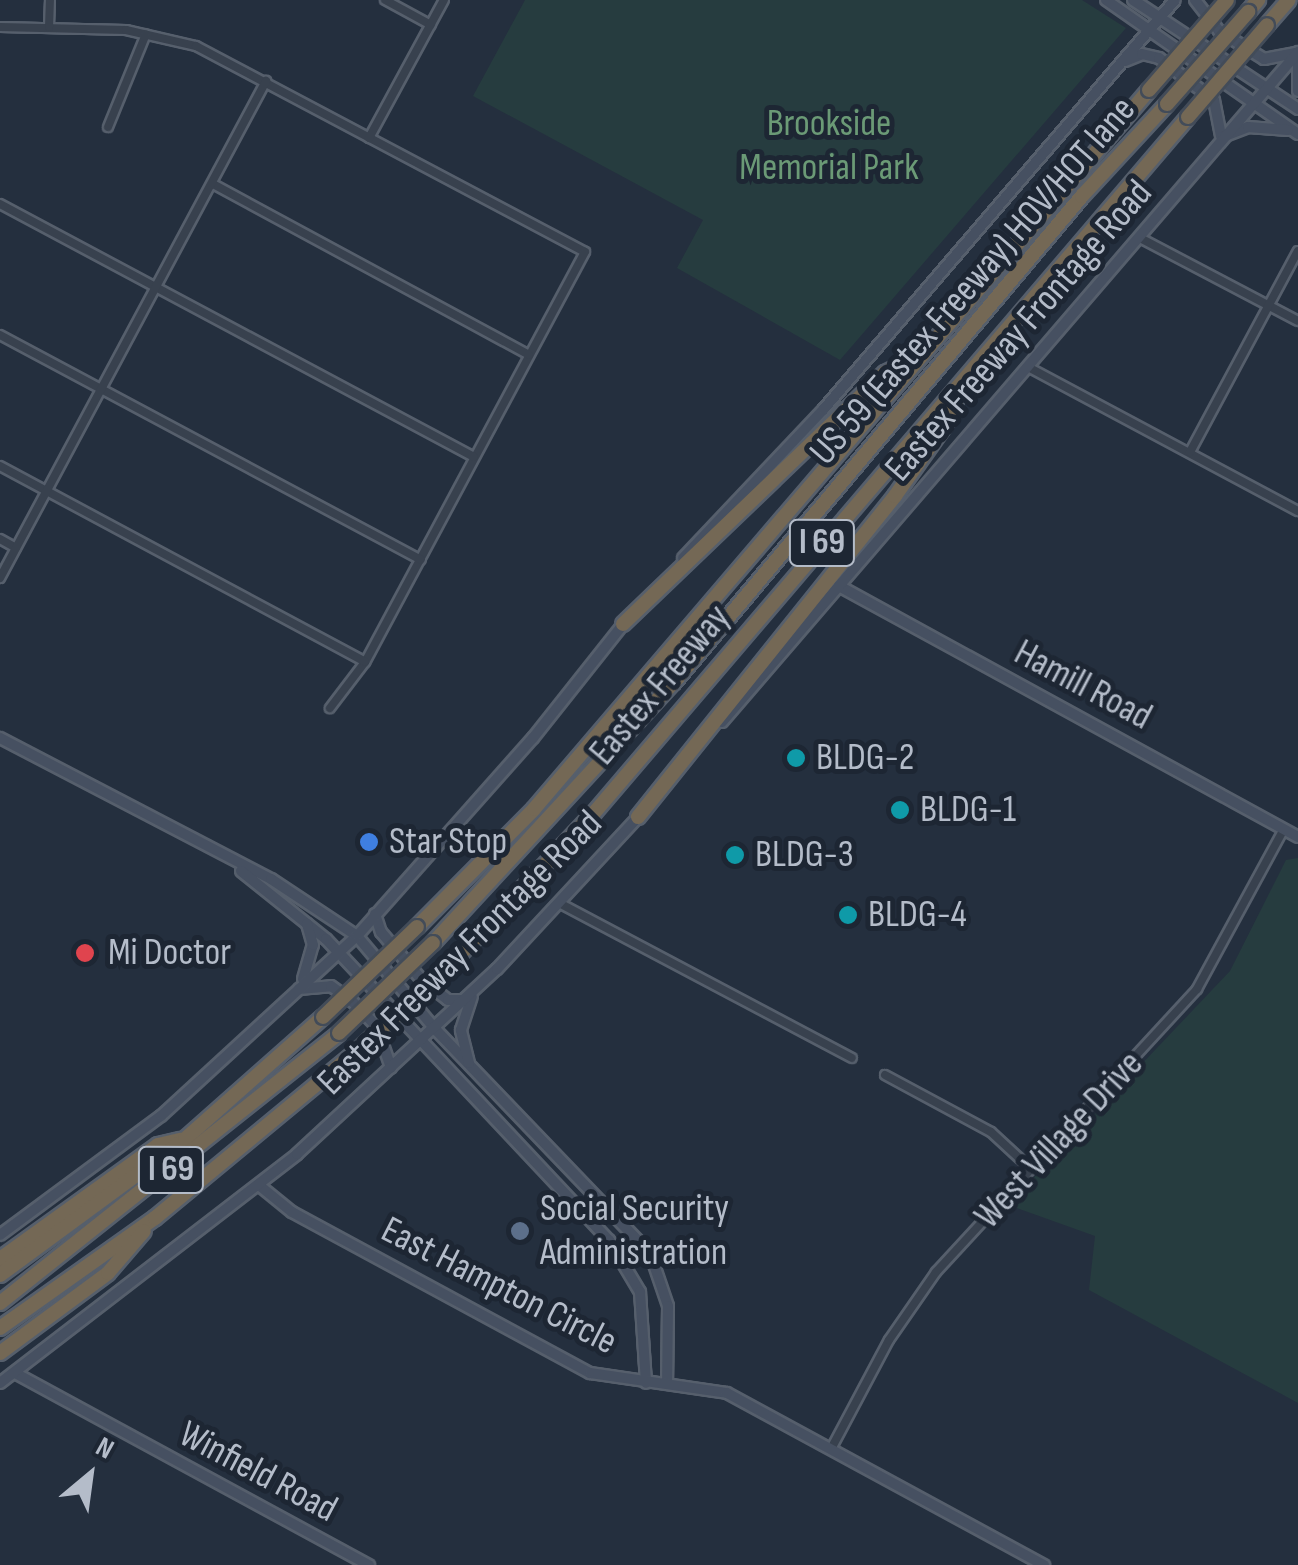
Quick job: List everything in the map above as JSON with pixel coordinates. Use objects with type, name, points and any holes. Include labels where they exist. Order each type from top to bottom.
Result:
[{"type":"highway","name":"Eastex Freeway","points":[[0,1275],[185,1139],[323,1017],[534,809],[917,357],[1227,0]]},
{"type":"highway","name":"Eastex Freeway","points":[[0,1328],[155,1218],[356,1052],[451,964],[594,813],[1288,0]]},
{"type":"highway","name":"US 59 (Eastex Freeway) HOV/HOT lane","points":[[0,1303],[340,1033],[432,943],[674,682],[1082,196],[1253,6]]},
{"type":"highway","points":[[623,624],[885,372],[917,357]]},
{"type":"highway","points":[[638,817],[895,496],[945,425],[972,366]]},
{"type":"highway","points":[[0,1259],[158,1145],[185,1139]]},
{"type":"highway","points":[[0,1353],[108,1273],[155,1218]]},
{"type":"main road","points":[[1106,0],[1152,27],[1294,132]]},
{"type":"main road","points":[[1133,0],[1298,109]]},
{"type":"main road","points":[[0,1235],[161,1116],[357,936],[533,738],[623,624],[823,410],[1175,0]]},
{"type":"main road","points":[[1195,0],[1218,31],[1264,59],[1298,54],[1298,91]]},
{"type":"main road","points":[[1122,62],[1142,54],[1159,58],[1214,100],[1221,137],[1248,127],[1294,132]]},
{"type":"main road","name":"Eastex Freeway Frontage Road","points":[[0,1384],[260,1186],[436,1030],[561,904],[1140,238],[1252,99],[1298,54]]},
{"type":"main road","name":"Hamill Road","points":[[839,586],[1298,836]]},
{"type":"main road","points":[[0,738],[296,894],[357,936],[436,1030],[650,1252],[668,1306],[667,1383]]},
{"type":"main road","points":[[226,860],[305,917],[421,1043],[576,1200],[627,1264],[643,1307],[646,1383]]},
{"type":"main road","points":[[375,914],[421,980],[448,1000],[470,996],[461,1030],[469,1064]]},
{"type":"main road","points":[[298,989],[313,946],[305,917]]},
{"type":"main road","points":[[298,989],[331,986],[352,1002],[377,1027],[391,1068]]},
{"type":"main road","points":[[486,1109],[501,1096]]},
{"type":"main road","name":"East Hampton Circle","points":[[260,1186],[292,1212],[590,1372],[727,1394],[1044,1565]]},
{"type":"main road","points":[[576,1200],[589,1187]]},
{"type":"main road","points":[[643,1307],[668,1306]]},
{"type":"main road","name":"Winfield Road","points":[[15,1373],[369,1565]]},
{"type":"street","points":[[50,0],[50,28]]},
{"type":"street","points":[[385,0],[432,25]]},
{"type":"street","points":[[369,138],[444,0]]},
{"type":"street","points":[[0,39],[0,27],[50,28],[146,34],[196,46],[585,252],[365,662],[330,708]]},
{"type":"street","points":[[108,127],[146,34]]},
{"type":"street","points":[[0,578],[266,81]]},
{"type":"street","points":[[212,184],[529,355]]},
{"type":"street","points":[[0,204],[474,457]]},
{"type":"street","points":[[1140,238],[1298,321]]},
{"type":"street","points":[[1190,452],[1298,252]]},
{"type":"street","points":[[0,334],[420,560]]},
{"type":"street","points":[[1028,367],[1298,511]]},
{"type":"street","points":[[0,466],[365,662]]},
{"type":"street","points":[[0,539],[16,548]]},
{"type":"street","name":"West Village Drive","points":[[831,1449],[915,1299],[1196,989],[1284,829]]},
{"type":"street","points":[[561,904],[852,1058]]},
{"type":"street","points":[[885,1075],[991,1132],[1030,1168]]},
{"type":"green space","name":"Brookside Memorial Park","points":[[525,0],[1082,0],[1126,28],[840,360],[677,268],[703,220],[473,96]]},
{"type":"green space","points":[[1298,858],[1298,1403],[1089,1290],[1095,1236],[1008,1205],[1230,971],[1286,860]]},
{"type":"place","name":"BLDG-2","points":[[796,758]]},
{"type":"place","name":"BLDG-1","points":[[900,810]]},
{"type":"place","name":"Star Stop","points":[[369,842]]},
{"type":"place","name":"BLDG-3","points":[[735,855]]},
{"type":"place","name":"BLDG-4","points":[[848,915]]},
{"type":"place","name":"Mi Doctor","points":[[85,953]]},
{"type":"place","name":"Social Security Administration","points":[[520,1231]]}]
